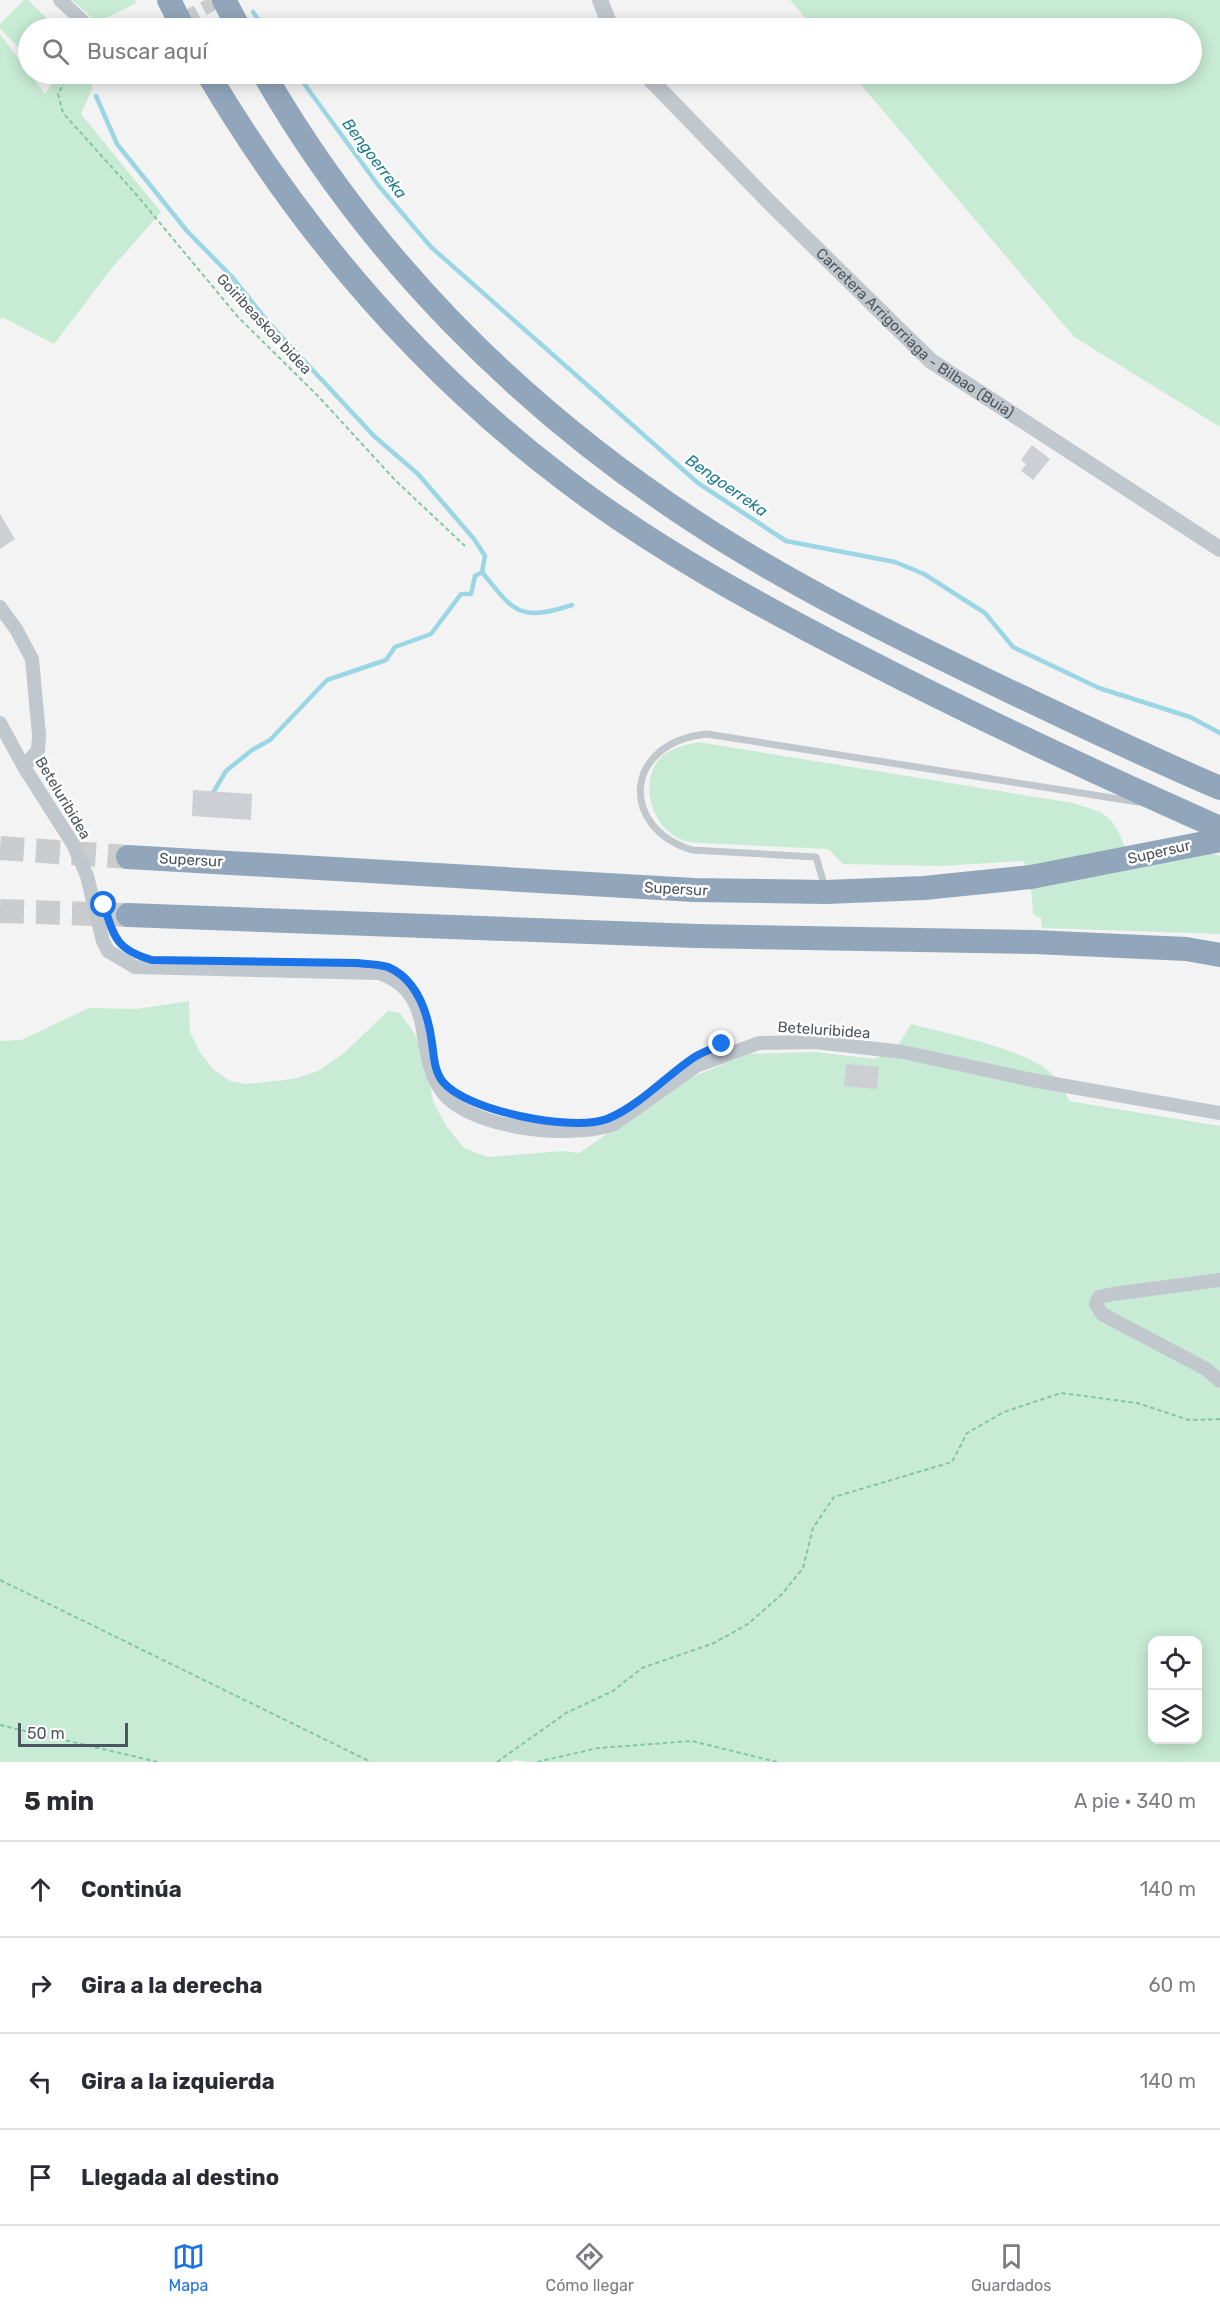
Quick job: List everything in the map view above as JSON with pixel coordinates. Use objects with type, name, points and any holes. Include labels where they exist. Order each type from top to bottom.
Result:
[{"type":"highway","points":[[169,0],[178,18]]},
{"type":"highway","points":[[224,0],[234,18]]},
{"type":"highway","points":[[214,84],[297,212],[372,304],[458,390],[567,482],[672,552],[796,624],[981,717],[1220,828]]},
{"type":"highway","points":[[271,84],[326,169],[367,226],[456,329],[510,381],[601,456],[693,521],[828,600],[955,665],[1220,788]]},
{"type":"highway","name":"Supersur","points":[[128,857],[694,890],[826,892],[924,888],[1032,877],[1220,840]]},
{"type":"highway","points":[[128,915],[684,936],[1034,942],[1186,949],[1220,955]]},
{"type":"street","points":[[60,0],[79,18]]},
{"type":"street","points":[[600,0],[607,18]]},
{"type":"street","name":"Carretera Arrigorriaga - Bilbao (Buia)","points":[[655,84],[770,203],[931,361],[1220,549]]},
{"type":"street","points":[[0,607],[16,629],[32,659],[39,735],[38,750],[24,767]]},
{"type":"street","name":"Beteluribidea","points":[[0,723],[24,767],[73,844],[87,876],[102,941],[108,951],[121,961],[143,968],[379,973],[394,978],[408,991],[421,1013],[432,1071],[439,1089],[453,1102],[480,1116],[523,1130],[598,1130],[614,1124],[696,1066],[759,1043],[815,1042],[903,1052],[1032,1080],[1220,1113]]},
{"type":"street","points":[[1220,1280],[1113,1294],[1099,1297],[1096,1304],[1102,1314],[1206,1369],[1220,1381]]},
{"type":"lane","points":[[826,892],[816,856],[692,850],[674,844],[656,829],[645,811],[640,787],[642,772],[652,758],[667,744],[686,736],[707,734],[1176,808]]},
{"type":"path","name":"Goiribeaskoa bidea","points":[[64,84],[58,94],[63,113],[135,193],[238,316],[319,397],[395,480],[465,546]]},
{"type":"path","points":[[497,1762],[566,1713],[613,1691],[642,1668],[714,1643],[748,1624],[782,1594],[803,1568],[813,1528],[834,1497],[952,1462],[968,1432],[1004,1412],[1061,1393],[1137,1402],[1189,1420],[1220,1419]]},
{"type":"path","points":[[0,1580],[371,1762]]},
{"type":"path","points":[[0,1725],[158,1762]]},
{"type":"path","points":[[537,1762],[598,1748],[692,1741],[777,1762]]},
{"type":"green space","points":[[24,0],[28,0],[47,18],[18,18],[18,47],[0,29],[0,24]]},
{"type":"green space","points":[[72,0],[135,0],[136,3],[106,18],[92,18]]},
{"type":"green space","points":[[790,0],[1220,0],[1220,427],[1074,337],[860,84],[1202,84],[1202,18],[805,18]]},
{"type":"green space","points":[[0,34],[18,58],[18,84],[38,84],[45,94],[52,84],[92,84],[81,114],[161,212],[112,268],[54,344],[2,317],[0,320]]},
{"type":"green space","points":[[698,742],[1073,803],[1093,809],[1112,821],[1125,847],[1209,852],[1220,856],[1220,934],[1042,928],[1041,918],[1033,914],[1031,887],[1024,861],[941,866],[843,864],[828,849],[700,843],[682,840],[663,826],[656,816],[649,792],[650,780],[653,768],[660,758],[678,747]]},
{"type":"green space","points":[[189,1001],[190,1032],[201,1054],[213,1069],[230,1081],[246,1084],[293,1079],[318,1071],[344,1053],[388,1011],[400,1013],[414,1033],[426,1058],[433,1102],[447,1127],[464,1148],[488,1157],[562,1151],[579,1153],[685,1080],[748,1054],[817,1052],[874,1059],[896,1049],[911,1024],[990,1044],[1031,1060],[1047,1069],[1058,1080],[1069,1101],[1220,1126],[1220,1762],[528,1762],[514,1760],[511,1762],[0,1762],[0,1041],[21,1040],[89,1008],[137,1009]]},
{"type":"building","points":[[1032,445],[1050,459],[1033,480],[1021,471],[1026,464],[1021,460]]},
{"type":"building","points":[[0,514],[15,539],[0,549]]},
{"type":"building","points":[[193,790],[252,794],[251,820],[192,816]]},
{"type":"building","points":[[846,1064],[879,1067],[877,1089],[844,1086]]},
{"type":"waterway","name":"Bengoerreka","points":[[253,12],[257,18]]},
{"type":"waterway","name":"Bengoerreka","points":[[304,84],[378,185],[431,247],[698,483],[786,541],[895,562],[924,574],[985,613],[1013,647],[1099,688],[1190,717],[1220,733]]},
{"type":"waterway","points":[[96,96],[117,144],[187,231],[232,277],[267,321],[374,436],[418,474],[474,539],[485,556],[482,572],[502,596],[511,605],[529,613],[540,613],[572,605]]},
{"type":"waterway","points":[[214,791],[226,771],[252,750],[270,740],[327,680],[386,660],[395,647],[431,634],[461,594],[471,594],[475,576],[482,572]]},
{"type":"tunnel","points":[[185,18],[220,0]]},
{"type":"tunnel","points":[[0,848],[128,857]]},
{"type":"tunnel","points":[[0,911],[128,915]]},
{"type":"route","points":[[104,905],[113,935],[120,944],[136,955],[152,960],[356,963],[387,967],[404,978],[416,991],[424,1007],[431,1034],[435,1067],[443,1083],[477,1103],[507,1114],[546,1121],[588,1123],[607,1119],[631,1105],[695,1057],[722,1044]]}]
